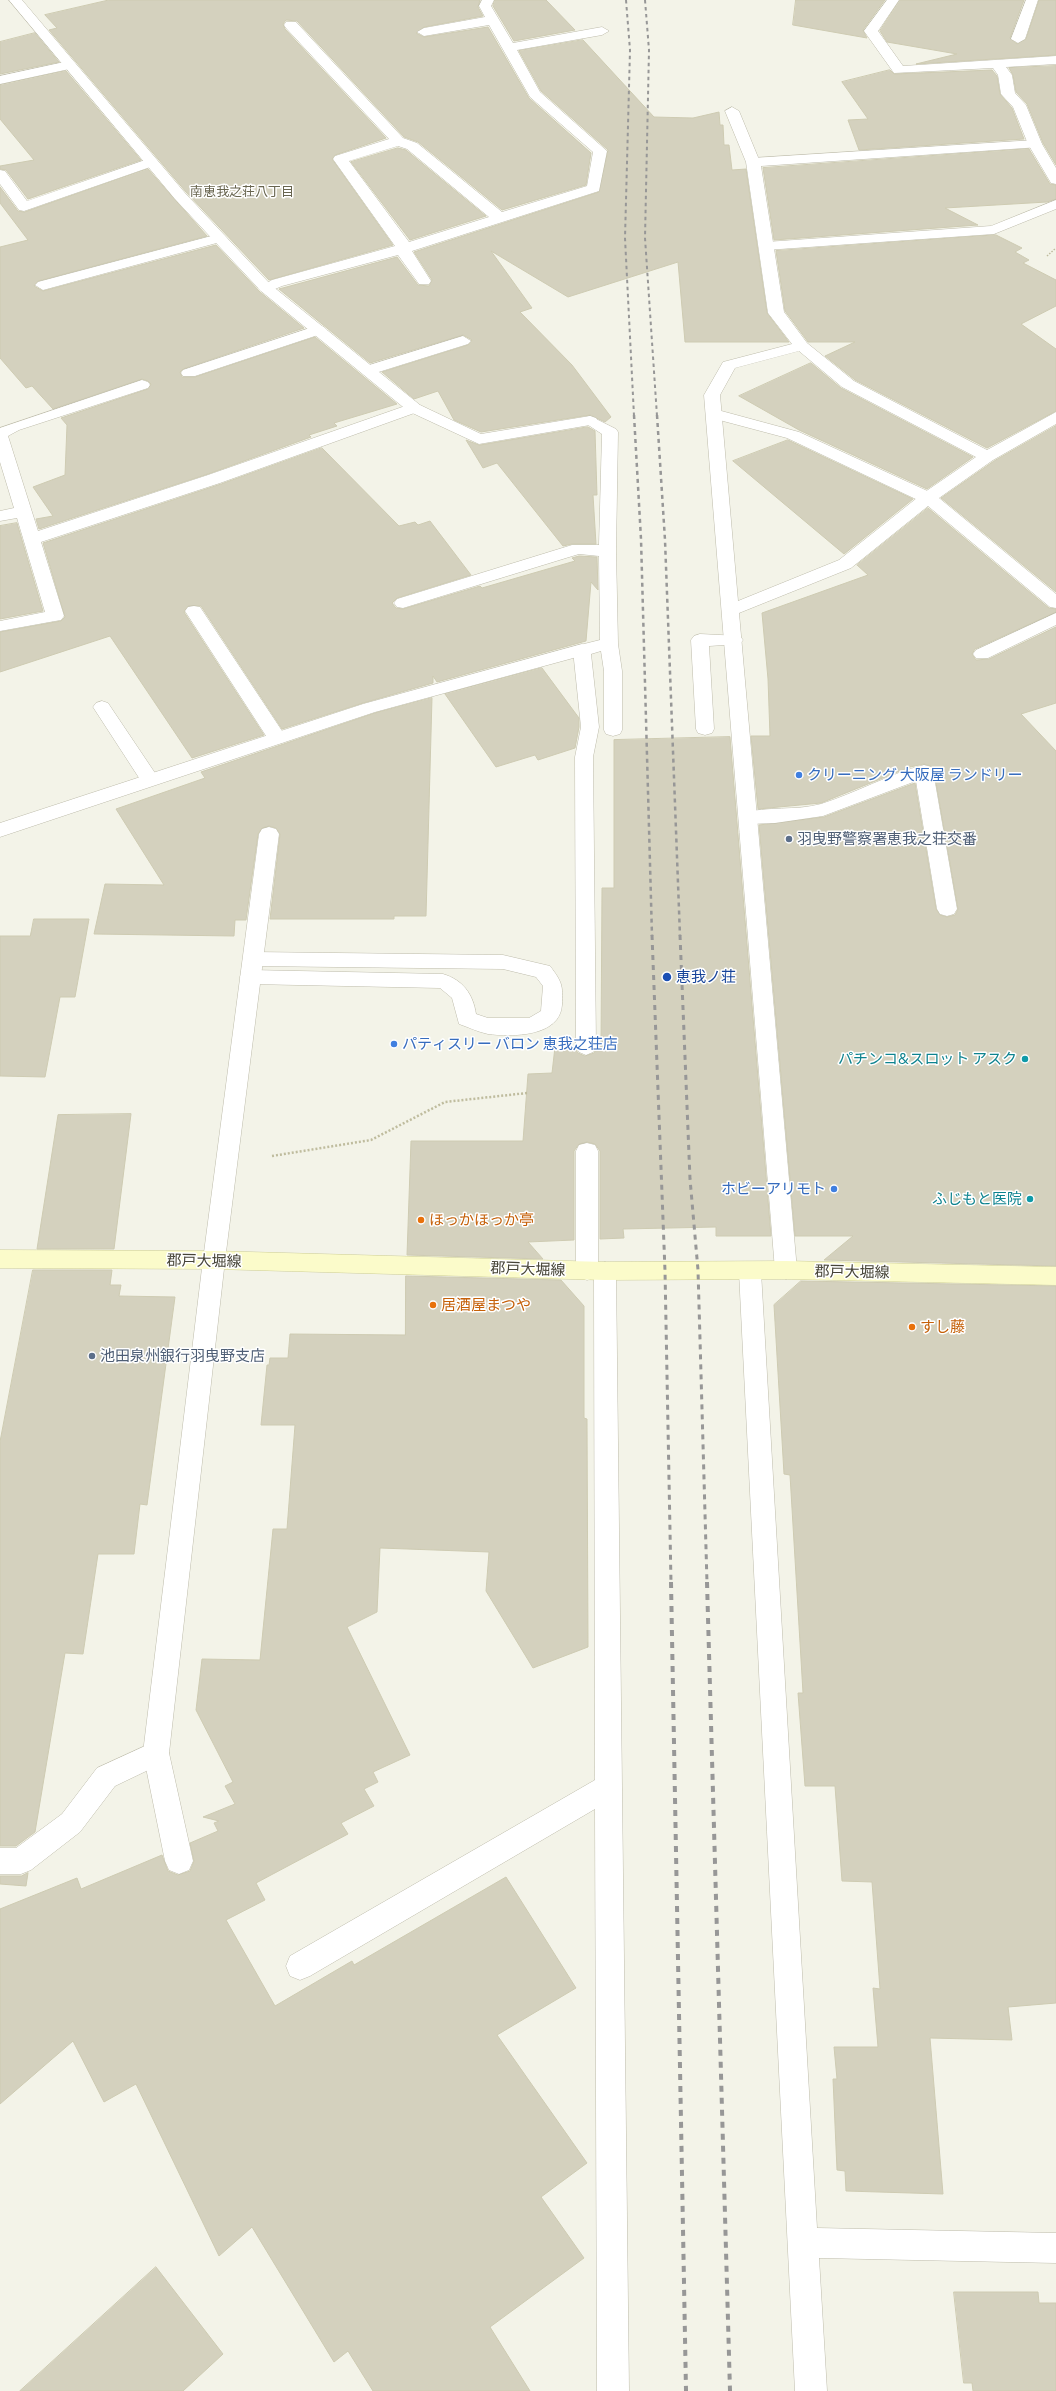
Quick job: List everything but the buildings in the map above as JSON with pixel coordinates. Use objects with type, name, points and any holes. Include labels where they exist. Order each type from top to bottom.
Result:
[{"type":"main road","name":"郡戸大堀線","points":[[0,1260],[214,1260],[596,1271],[698,1270],[750,1272],[786,1270],[1056,1276]]},
{"type":"street","points":[[15,0],[151,162],[266,288],[414,408],[479,439],[590,421],[610,432],[607,551],[609,644],[613,671],[613,730]]},
{"type":"street","points":[[266,288],[277,283],[402,249],[594,188],[600,151],[535,94],[485,6],[488,0]]},
{"type":"street","points":[[894,0],[871,32],[899,70],[1056,60]]},
{"type":"street","points":[[1018,39],[1032,0]]},
{"type":"street","points":[[424,32],[493,20]]},
{"type":"street","points":[[291,25],[398,141],[412,146],[500,218]]},
{"type":"street","points":[[508,48],[602,31]]},
{"type":"street","points":[[997,64],[1005,75],[1008,94],[1019,105],[1035,144],[1056,180]]},
{"type":"street","points":[[0,80],[69,65]]},
{"type":"street","points":[[732,111],[753,162],[776,312],[802,346],[848,384],[987,457]]},
{"type":"street","points":[[398,141],[340,159],[401,242],[402,249],[424,281]]},
{"type":"street","points":[[753,162],[1035,144]]},
{"type":"street","points":[[0,174],[24,207],[151,162]]},
{"type":"street","points":[[766,246],[994,230],[1056,204]]},
{"type":"street","points":[[43,285],[219,238]]},
{"type":"street","points":[[189,373],[319,330]]},
{"type":"street","points":[[369,370],[463,341]]},
{"type":"street","points":[[786,1270],[734,640],[712,394],[729,365],[802,346]]},
{"type":"street","points":[[0,626],[55,616],[0,435],[13,427],[142,386]]},
{"type":"street","points":[[32,539],[214,479],[414,408]]},
{"type":"street","points":[[714,414],[793,435],[928,498],[1056,603]]},
{"type":"street","points":[[731,610],[845,564],[928,498],[987,457],[1056,416]]},
{"type":"street","points":[[0,516],[24,511]]},
{"type":"street","points":[[403,603],[578,549],[607,551]]},
{"type":"street","points":[[194,611],[277,738]]},
{"type":"street","points":[[982,654],[1056,618]]},
{"type":"street","points":[[705,729],[700,640],[734,640]]},
{"type":"street","points":[[0,830],[369,708],[609,644]]},
{"type":"street","points":[[582,650],[590,727],[584,757],[586,1047]]},
{"type":"street","points":[[102,707],[150,780]]},
{"type":"street","points":[[749,818],[775,817],[823,810],[924,771],[947,910]]},
{"type":"street","points":[[179,1862],[156,1753],[214,1260],[270,834]]},
{"type":"street","points":[[503,962],[543,971],[553,986],[551,1014],[532,1026],[488,1026],[466,1019],[464,1000],[457,988],[444,981],[252,968],[503,962]]},
{"type":"street","points":[[587,1150],[596,1271],[610,1786],[613,2391]]},
{"type":"street","points":[[750,1272],[811,2391]]},
{"type":"street","points":[[0,1861],[21,1861],[71,1823],[106,1777],[156,1753]]},
{"type":"street","points":[[300,1966],[610,1786]]},
{"type":"street","points":[[803,2243],[1056,2248]]},
{"type":"path","points":[[1047,256],[1056,248]]},
{"type":"path","points":[[227,1159],[251,1160],[371,1140],[445,1102],[527,1093]]},
{"type":"railway","points":[[626,0],[630,50],[625,238],[634,416]]},
{"type":"railway","points":[[645,0],[649,50],[645,238],[657,416]]},
{"type":"railway","points":[[634,415],[641,539],[652,936]]},
{"type":"railway","points":[[657,415],[665,540],[680,936]]},
{"type":"railway","points":[[652,935],[665,1271],[671,1583]]},
{"type":"railway","points":[[680,935],[690,1179],[698,1270],[707,1583]]},
{"type":"railway","points":[[671,1582],[686,2391]]},
{"type":"railway","points":[[707,1582],[730,2391]]},
{"type":"place","name":"クリーニング 大阪屋 ランドリー","points":[[799,775]]},
{"type":"place","name":"羽曳野警察署恵我之荘交番","points":[[789,839]]},
{"type":"place","name":"恵我ノ荘","points":[[667,977]]},
{"type":"place","name":"パティスリー バロン 恵我之荘店","points":[[394,1044]]},
{"type":"place","name":"パチンコ&スロット アスク","points":[[1025,1059]]},
{"type":"place","name":"ホビーアリモト","points":[[834,1189]]},
{"type":"place","name":"ふじもと医院","points":[[1030,1199]]},
{"type":"place","name":"ほっかほっか亭","points":[[421,1220]]},
{"type":"place","name":"居酒屋まつや","points":[[433,1305]]},
{"type":"place","name":"すし藤","points":[[912,1327]]},
{"type":"place","name":"池田泉州銀行羽曳野支店","points":[[92,1356]]},
{"type":"district","name":"南恵我之荘八丁目","points":[[242,192]]}]
